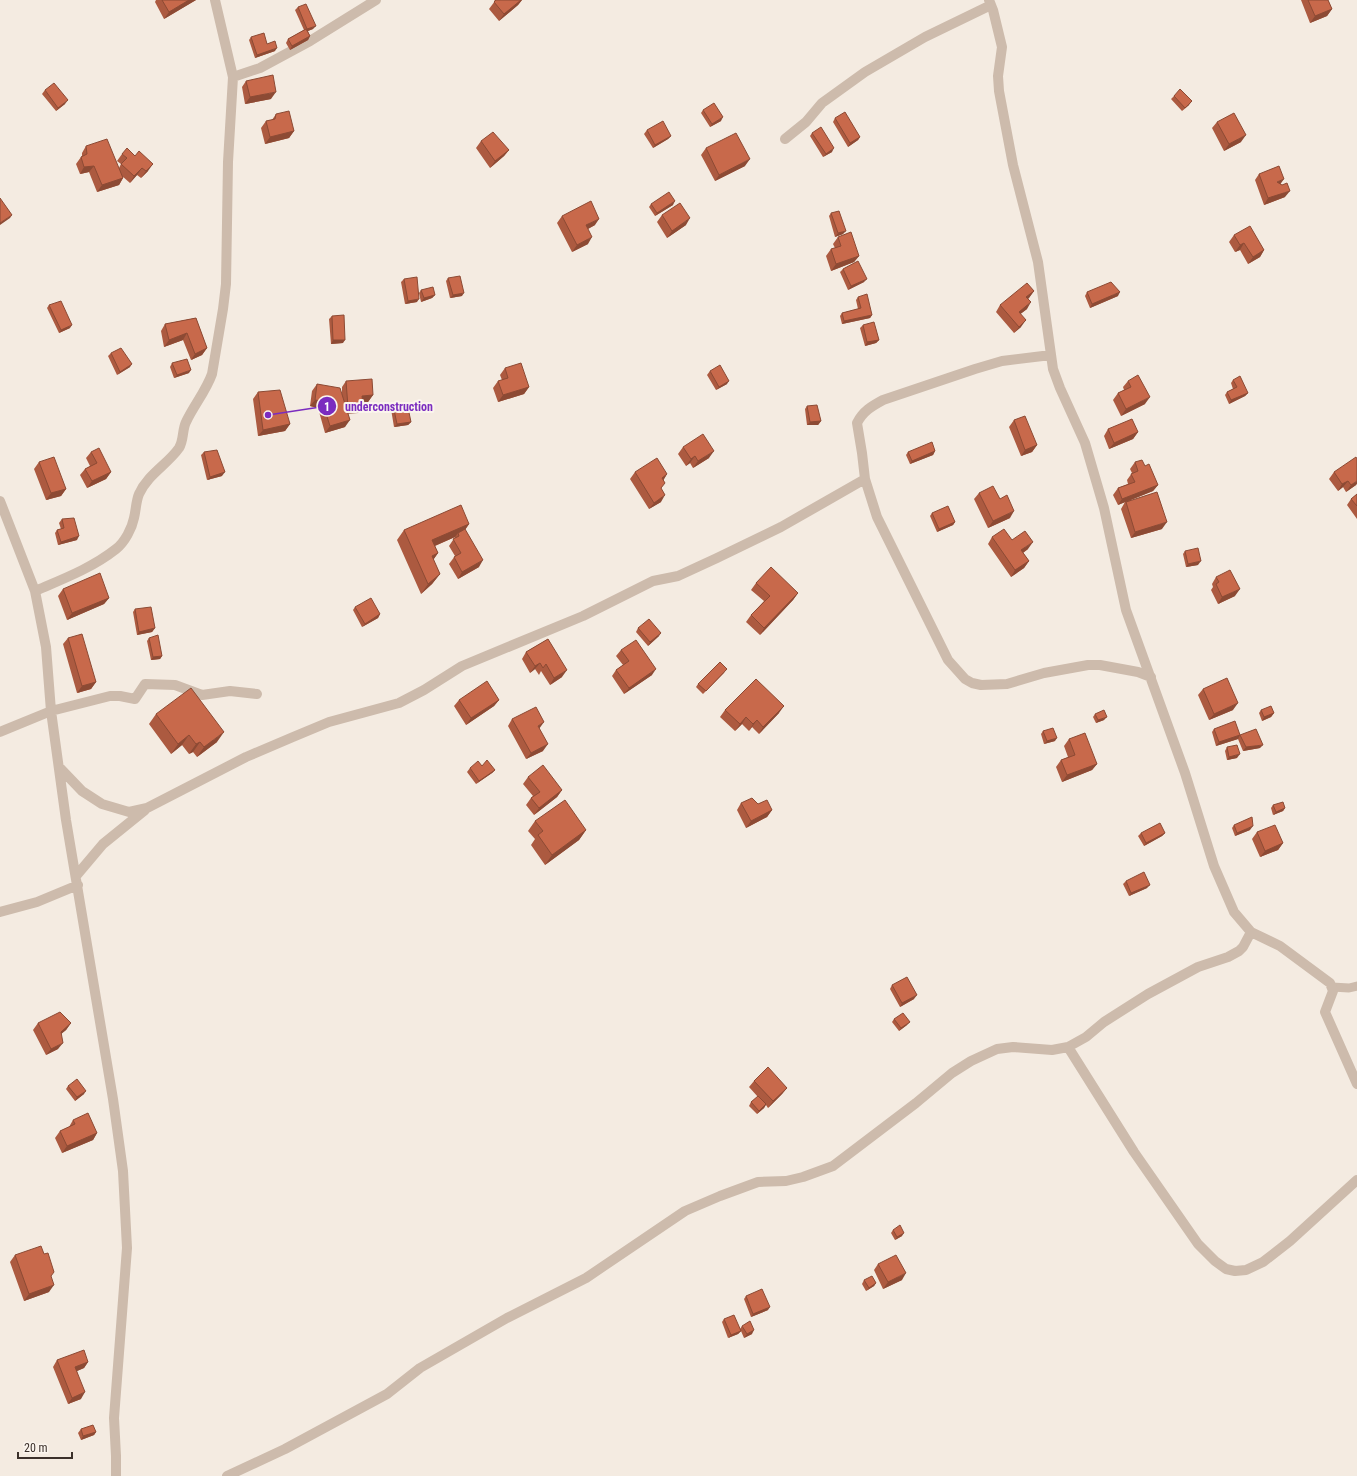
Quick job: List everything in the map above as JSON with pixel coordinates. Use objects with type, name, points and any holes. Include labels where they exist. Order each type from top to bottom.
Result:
[{"type":"street","points":[[35,591],[81,572],[117,548],[131,527],[141,489],[182,443],[182,432],[185,422],[209,384],[217,345],[226,284],[228,162],[233,77],[215,0]]},
{"type":"street","points":[[233,77],[260,68],[310,41],[376,0]]},
{"type":"street","points":[[785,139],[806,122],[822,103],[865,72],[990,2],[1002,47],[998,76],[999,91],[1013,165],[1038,262],[1053,369],[1085,443],[1104,508],[1126,610],[1152,678],[1185,773],[1214,866],[1234,912],[1251,932],[1280,946],[1325,979],[1332,987],[1334,991],[1325,1012],[1357,1084]]},
{"type":"street","points":[[1051,355],[1002,361],[883,400],[872,406],[863,412],[857,423],[865,479],[877,517],[948,660],[966,679],[972,683],[981,685],[1007,684],[1044,673],[1088,665],[1100,665],[1138,672],[1152,678]]},
{"type":"street","points":[[0,912],[37,902],[77,880],[103,844],[147,808],[246,758],[293,736],[329,722],[399,703],[424,690],[462,666],[583,616],[653,581],[678,576],[717,558],[781,527],[865,479]]},
{"type":"street","points":[[0,500],[35,591],[46,647],[51,711],[66,820],[113,1099],[123,1171],[127,1248],[114,1418],[116,1476]]},
{"type":"street","points":[[0,732],[51,711],[110,696],[135,699],[145,684],[175,685],[202,695],[230,691],[257,694]]},
{"type":"street","points":[[59,766],[82,791],[102,804],[129,812],[147,808]]},
{"type":"street","points":[[227,1476],[285,1449],[387,1394],[420,1368],[507,1318],[586,1278],[685,1211],[758,1182],[786,1181],[803,1178],[833,1166],[952,1074],[987,1053],[997,1049],[1013,1047],[1052,1050],[1068,1047],[1086,1037],[1104,1022],[1148,994],[1198,967],[1228,957],[1239,951],[1243,947],[1251,932]]},
{"type":"street","points":[[1068,1047],[1134,1152],[1198,1244],[1215,1261],[1226,1268],[1235,1271],[1246,1270],[1264,1262],[1290,1241],[1357,1180]]},
{"type":"lane","points":[[1332,987],[1349,988],[1357,986]]},
{"type":"building","points":[[162,0],[189,0],[169,12]]},
{"type":"building","points":[[496,0],[521,0],[504,14],[494,2]]},
{"type":"building","points":[[1308,0],[1328,0],[1332,9],[1315,16]]},
{"type":"building","points":[[306,4],[316,26],[307,29],[298,7]]},
{"type":"building","points":[[306,29],[310,36],[292,46],[288,39]]},
{"type":"building","points":[[264,33],[267,44],[275,41],[277,48],[257,55],[251,37]]},
{"type":"building","points":[[273,75],[276,92],[250,97],[246,81]]},
{"type":"building","points":[[54,83],[68,100],[58,108],[45,90]]},
{"type":"building","points":[[1180,89],[1192,101],[1185,108],[1174,96]]},
{"type":"building","points":[[714,103],[723,117],[712,124],[703,110]]},
{"type":"building","points":[[289,111],[294,131],[270,137],[266,121],[275,119],[276,114]]},
{"type":"building","points":[[845,112],[860,137],[850,143],[835,118]]},
{"type":"building","points":[[1234,113],[1246,135],[1229,144],[1217,122]]},
{"type":"building","points":[[663,121],[671,136],[655,145],[647,130]]},
{"type":"building","points":[[821,127],[834,148],[826,154],[812,133]]},
{"type":"building","points":[[493,132],[509,150],[495,161],[481,141]]},
{"type":"building","points":[[736,133],[750,159],[719,175],[706,148]]},
{"type":"building","points":[[107,139],[123,178],[102,185],[94,166],[84,167],[81,157],[87,154],[86,146]]},
{"type":"building","points":[[127,148],[135,156],[139,151],[153,164],[146,171],[142,168],[134,176],[121,164],[127,158],[122,154]]},
{"type":"building","points":[[1279,166],[1284,179],[1277,182],[1282,185],[1287,183],[1290,191],[1268,198],[1259,174]]},
{"type":"building","points":[[669,192],[675,201],[657,213],[651,204]]},
{"type":"building","points":[[0,198],[12,215],[0,223]]},
{"type":"building","points":[[591,201],[599,219],[586,225],[592,237],[577,245],[562,216]]},
{"type":"building","points":[[680,203],[690,218],[672,231],[662,215]]},
{"type":"building","points":[[839,211],[846,231],[838,233],[831,213]]},
{"type":"building","points":[[1250,226],[1264,250],[1253,257],[1244,243],[1240,245],[1234,235]]},
{"type":"building","points":[[851,232],[859,256],[836,264],[831,249],[841,246],[838,237]]},
{"type":"building","points":[[858,261],[867,279],[851,286],[843,269]]},
{"type":"building","points":[[460,276],[464,293],[453,295],[448,278]]},
{"type":"building","points":[[417,277],[419,299],[408,301],[404,279]]},
{"type":"building","points":[[1111,282],[1120,292],[1092,304],[1087,292]]},
{"type":"building","points":[[1027,283],[1034,291],[1026,297],[1031,302],[1019,312],[1026,320],[1019,327],[1000,305]]},
{"type":"building","points":[[433,287],[435,295],[424,298],[421,290]]},
{"type":"building","points":[[867,294],[872,315],[844,321],[842,313],[861,308],[858,297]]},
{"type":"building","points":[[61,301],[72,325],[61,330],[49,305]]},
{"type":"building","points":[[344,315],[345,340],[333,340],[332,316]]},
{"type":"building","points":[[196,318],[207,348],[195,354],[187,333],[169,340],[165,324]]},
{"type":"building","points":[[874,322],[879,340],[867,342],[863,325]]},
{"type":"building","points":[[121,348],[132,364],[120,372],[111,353]]},
{"type":"building","points":[[187,359],[191,370],[177,375],[172,363]]},
{"type":"building","points":[[521,363],[529,387],[503,395],[498,381],[508,378],[505,368]]},
{"type":"building","points":[[720,365],[729,381],[719,387],[710,371]]},
{"type":"building","points":[[1138,375],[1150,397],[1126,409],[1118,393],[1131,387],[1128,381]]},
{"type":"building","points":[[1240,376],[1248,393],[1231,400],[1227,392],[1237,387],[1233,380]]},
{"type":"building","points":[[372,379],[373,395],[362,396],[363,406],[348,407],[346,381]]},
{"type":"building","points":[[317,384],[340,388],[350,420],[330,426],[322,401],[315,400]]},
{"type":"building","points":[[280,390],[290,424],[263,430],[258,392]]},
{"type":"building","points":[[407,403],[411,422],[397,424],[393,405]]},
{"type":"building","points":[[817,405],[821,421],[810,422],[807,406]]},
{"type":"building","points":[[1025,416],[1037,445],[1025,450],[1014,420]]},
{"type":"building","points":[[1132,419],[1138,432],[1114,443],[1108,429]]},
{"type":"building","points":[[703,434],[714,451],[698,461],[695,456],[691,459],[683,447]]},
{"type":"building","points":[[932,442],[935,451],[912,461],[908,452]]},
{"type":"building","points":[[99,448],[111,472],[92,481],[85,469],[97,463],[91,452]]},
{"type":"building","points":[[217,450],[225,472],[210,477],[204,452]]},
{"type":"building","points":[[54,457],[66,489],[51,493],[39,462]]},
{"type":"building","points":[[1356,457],[1357,481],[1351,485],[1348,481],[1342,484],[1334,472]]},
{"type":"building","points":[[657,458],[667,474],[662,478],[665,483],[661,488],[665,495],[654,503],[635,472]]},
{"type":"building","points":[[1142,460],[1145,466],[1149,464],[1158,485],[1122,499],[1118,488],[1135,482],[1131,474],[1138,471],[1135,462]]},
{"type":"building","points":[[993,486],[1000,499],[1007,495],[1014,511],[993,521],[979,493]]},
{"type":"building","points":[[1157,492],[1167,522],[1135,532],[1126,502]]},
{"type":"building","points":[[1357,494],[1357,506],[1351,499]]},
{"type":"building","points":[[461,505],[469,524],[432,540],[438,553],[432,556],[440,574],[428,584],[404,530]]},
{"type":"building","points":[[948,506],[955,522],[939,529],[932,513]]},
{"type":"building","points":[[74,518],[79,536],[61,542],[57,530],[64,528],[62,519]]},
{"type":"building","points":[[465,529],[483,560],[462,572],[454,557],[461,553],[453,539],[459,536],[458,533]]},
{"type":"building","points":[[1004,529],[1012,540],[1025,531],[1033,542],[1021,550],[1029,561],[1015,570],[992,537]]},
{"type":"building","points":[[1198,548],[1201,561],[1188,564],[1185,551]]},
{"type":"building","points":[[771,567],[798,593],[764,628],[751,615],[770,596],[756,583]]},
{"type":"building","points":[[1230,570],[1240,589],[1222,597],[1216,584],[1219,582],[1216,577]]},
{"type":"building","points":[[100,573],[109,598],[72,613],[63,589]]},
{"type":"building","points":[[371,598],[380,614],[365,624],[355,607]]},
{"type":"building","points":[[151,607],[155,628],[139,632],[135,609]]},
{"type":"building","points":[[649,619],[661,633],[650,642],[638,628]]},
{"type":"building","points":[[82,634],[96,682],[82,686],[68,638]]},
{"type":"building","points":[[158,635],[162,656],[153,657],[149,638]]},
{"type":"building","points":[[548,639],[567,670],[554,678],[546,664],[543,668],[540,663],[535,666],[526,652]]},
{"type":"building","points":[[636,640],[656,669],[629,688],[616,670],[629,661],[621,650]]},
{"type":"building","points":[[720,662],[727,669],[706,691],[698,684]]},
{"type":"building","points":[[1227,678],[1238,703],[1214,714],[1203,689]]},
{"type":"building","points":[[756,679],[784,706],[763,727],[757,720],[753,724],[746,717],[740,724],[725,710]]},
{"type":"building","points":[[487,681],[499,700],[471,718],[459,700]]},
{"type":"building","points":[[191,688],[224,732],[204,747],[200,742],[196,744],[189,735],[178,744],[156,714]]},
{"type":"building","points":[[1271,706],[1274,713],[1264,717],[1261,710]]},
{"type":"building","points":[[536,707],[544,722],[538,726],[548,744],[531,753],[512,719]]},
{"type":"building","points":[[1104,710],[1107,717],[1098,720],[1095,714]]},
{"type":"building","points":[[1235,721],[1240,735],[1219,742],[1214,729]]},
{"type":"building","points":[[1053,728],[1057,738],[1047,741],[1043,731]]},
{"type":"building","points":[[1256,729],[1263,745],[1246,747],[1240,735]]},
{"type":"building","points":[[1085,733],[1097,764],[1067,775],[1061,760],[1075,755],[1069,739]]},
{"type":"building","points":[[1237,745],[1240,754],[1229,757],[1227,747]]},
{"type":"building","points":[[487,760],[495,770],[479,781],[470,768],[478,761],[482,766]]},
{"type":"building","points":[[543,765],[562,790],[539,808],[531,798],[540,792],[528,777]]},
{"type":"building","points":[[752,798],[758,804],[767,800],[772,810],[751,821],[741,803]]},
{"type":"building","points":[[565,800],[586,830],[552,855],[538,835],[543,831],[535,821]]},
{"type":"building","points":[[1283,802],[1285,808],[1276,812],[1273,805]]},
{"type":"building","points":[[1252,817],[1253,826],[1237,833],[1234,825]]},
{"type":"building","points":[[1160,823],[1165,833],[1146,843],[1141,833]]},
{"type":"building","points":[[1275,825],[1283,843],[1265,851],[1257,832]]},
{"type":"building","points":[[1144,872],[1150,885],[1131,893],[1126,881]]},
{"type":"building","points":[[907,977],[917,995],[902,1003],[892,985]]},
{"type":"building","points":[[60,1012],[71,1023],[61,1032],[63,1043],[51,1049],[38,1023]]},
{"type":"building","points":[[903,1013],[910,1022],[901,1028],[894,1019]]},
{"type":"building","points":[[768,1067],[787,1088],[773,1101],[754,1081]]},
{"type":"building","points":[[77,1079],[86,1091],[77,1097],[68,1086]]},
{"type":"building","points":[[758,1096],[766,1104],[759,1111],[751,1102]]},
{"type":"building","points":[[88,1113],[97,1133],[67,1146],[60,1131],[75,1124],[73,1120]]},
{"type":"building","points":[[900,1225],[904,1233],[897,1237],[893,1230]]},
{"type":"building","points":[[41,1246],[44,1254],[48,1253],[54,1272],[51,1276],[54,1285],[29,1294],[15,1255]]},
{"type":"building","points":[[896,1255],[906,1273],[888,1282],[878,1264]]},
{"type":"building","points":[[872,1276],[876,1283],[869,1288],[864,1280]]},
{"type":"building","points":[[762,1289],[770,1307],[753,1314],[746,1296]]},
{"type":"building","points":[[734,1315],[741,1331],[731,1335],[724,1319]]},
{"type":"building","points":[[750,1321],[754,1330],[747,1334],[742,1326]]},
{"type":"building","points":[[84,1350],[88,1362],[75,1367],[85,1392],[72,1398],[57,1360]]},
{"type":"building","points":[[93,1425],[96,1432],[83,1436],[81,1429]]},
{"type":"place","name":"underconstruction","points":[[268,415]]}]
